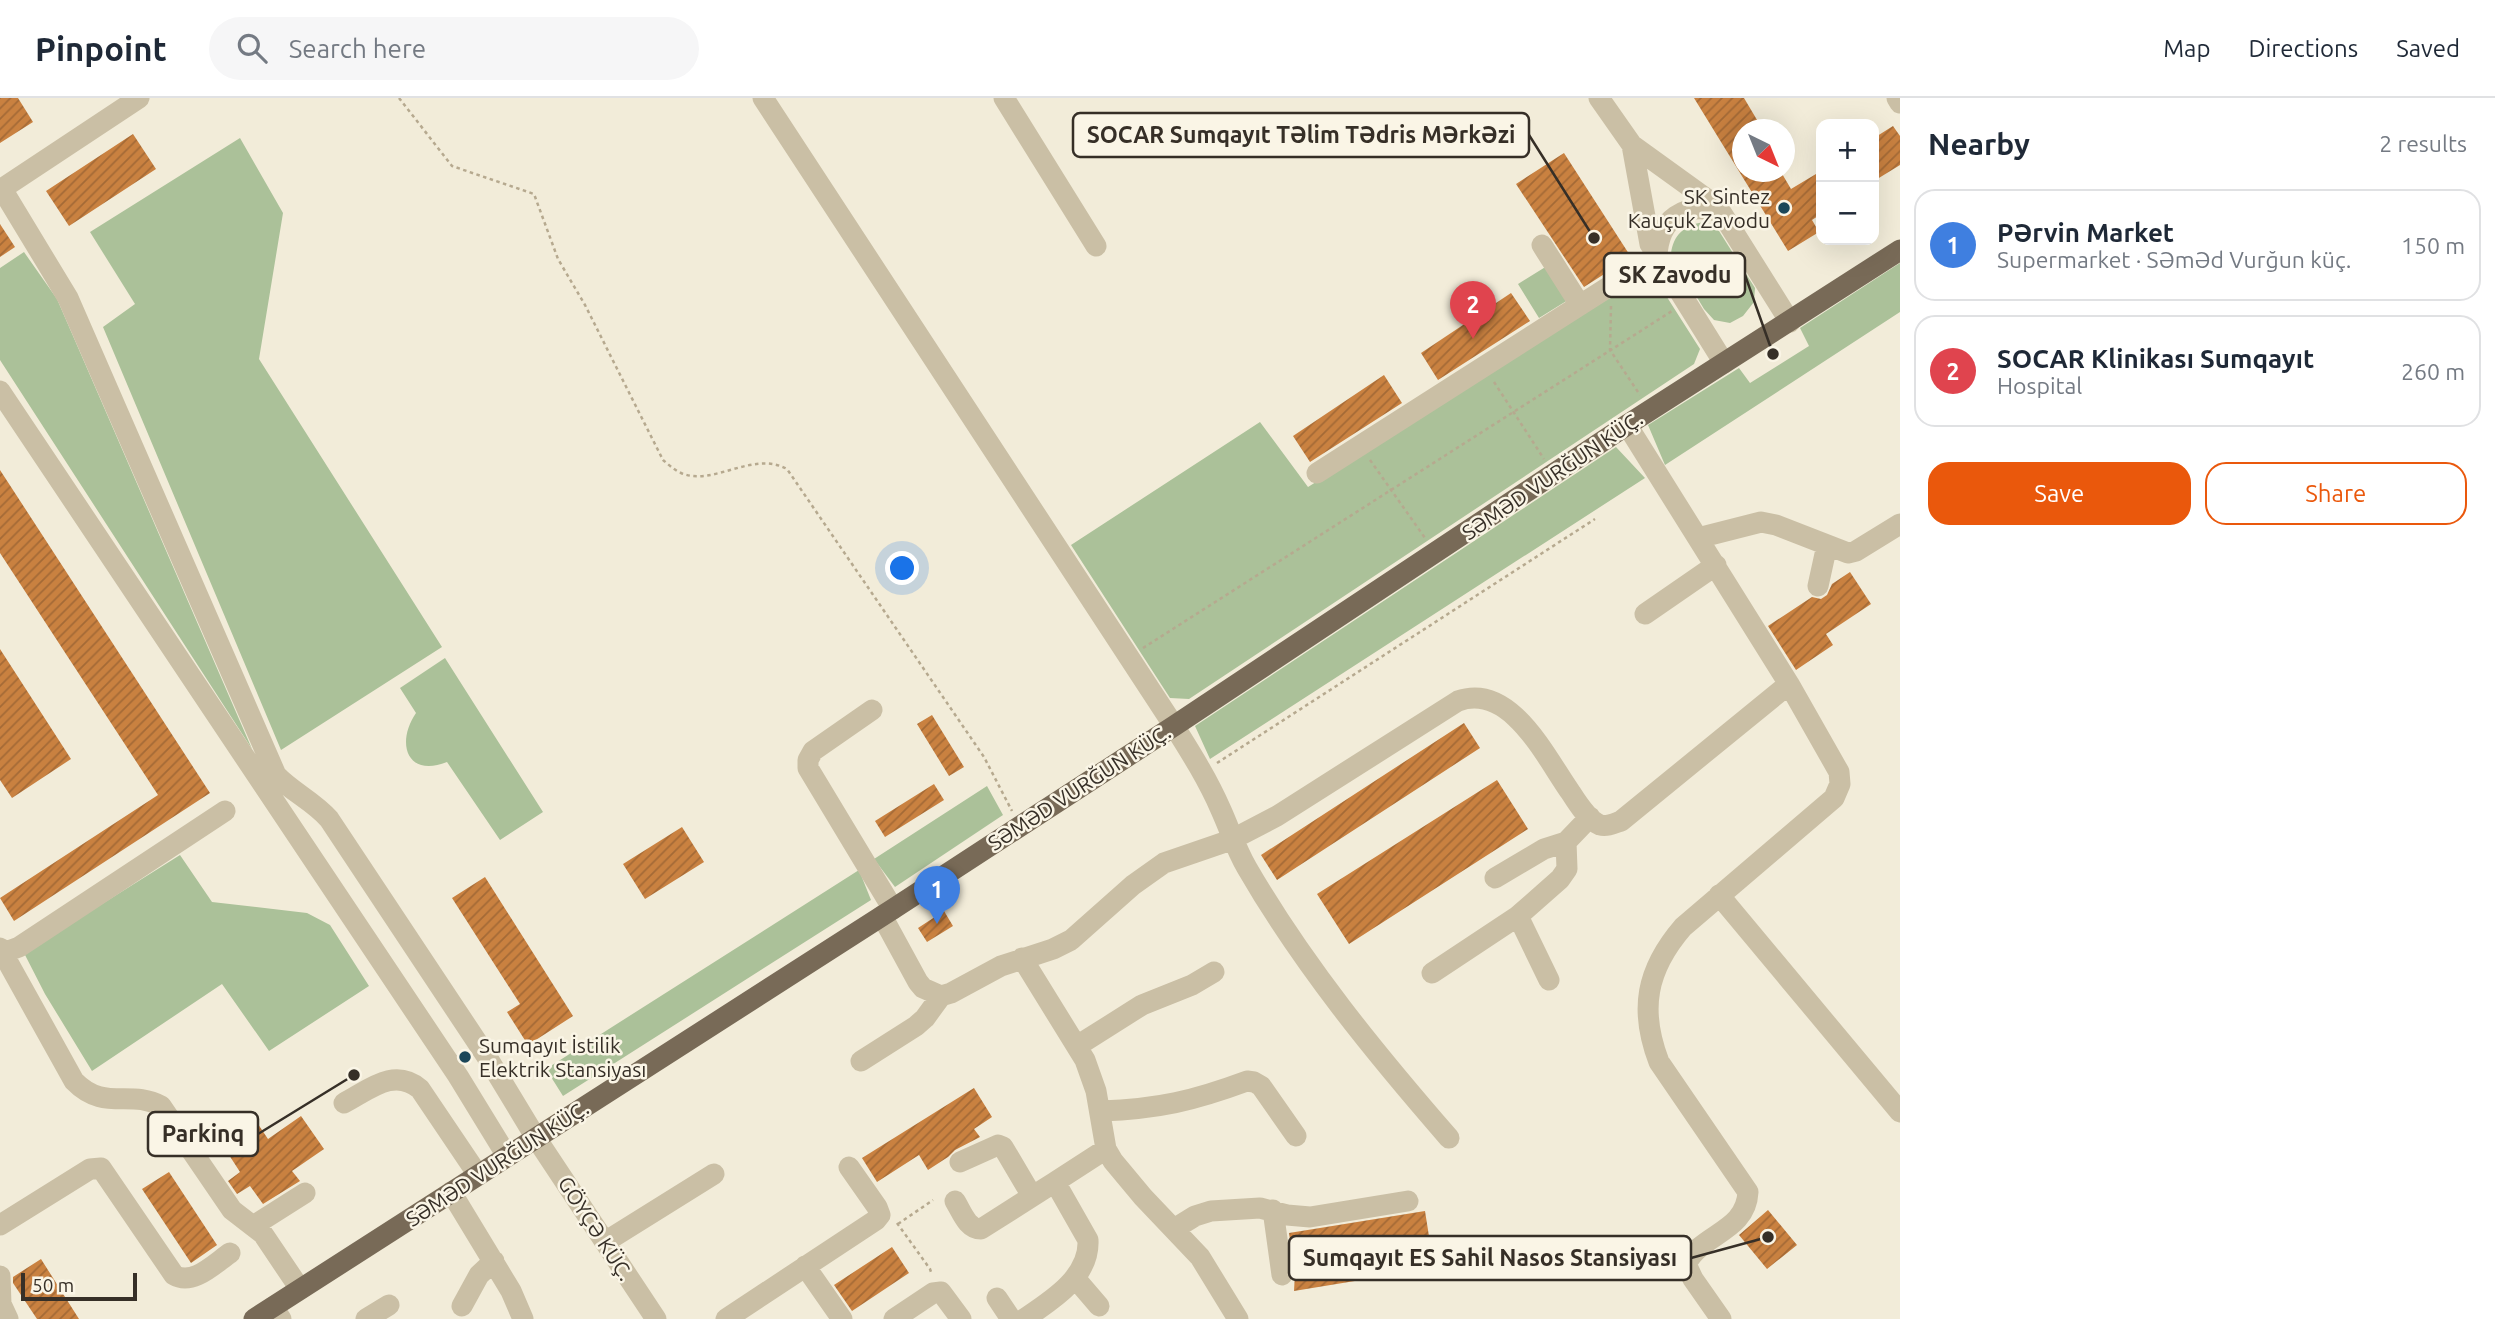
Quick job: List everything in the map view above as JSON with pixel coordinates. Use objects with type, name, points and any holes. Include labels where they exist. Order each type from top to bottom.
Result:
[{"type":"main road","name":"SƏMƏD VURĞUN KÜÇ.","points":[[254,1319],[277,1313],[300,1289],[887,913],[1627,425],[1900,250]]},
{"type":"street","points":[[763,98],[1203,772],[1231,840],[1298,947],[1391,1072],[1449,1138]]},
{"type":"street","points":[[1004,98],[1096,246]]},
{"type":"street","points":[[1599,98],[1632,145],[1721,212],[1790,322]]},
{"type":"street","points":[[1897,98],[1900,103]]},
{"type":"street","points":[[1,190],[125,102]]},
{"type":"street","points":[[1632,145],[1647,233],[1657,256],[1724,363]]},
{"type":"street","name":"GÖYÇƏ KÜÇ.","points":[[1,190],[68,298],[276,775],[289,789],[318,806],[329,818],[656,1319]]},
{"type":"street","points":[[1657,256],[1658,241],[1663,229],[1677,215],[1689,209],[1705,207],[1721,212]]},
{"type":"street","points":[[1542,245],[1580,305]]},
{"type":"street","points":[[1317,473],[1657,256]]},
{"type":"street","points":[[0,391],[458,1076],[507,1156]]},
{"type":"street","points":[[1627,425],[1789,684],[1839,772],[1840,784],[1834,798],[1682,927],[1666,946],[1656,968],[1649,996],[1647,1020],[1658,1062],[1748,1192],[1747,1204],[1735,1222],[1692,1252],[1686,1264],[1693,1279],[1721,1319]]},
{"type":"street","points":[[1698,538],[1761,522],[1776,524],[1841,551],[1856,551],[1900,524]]},
{"type":"street","points":[[1818,586],[1827,545]]},
{"type":"street","points":[[1645,614],[1716,565]]},
{"type":"street","points":[[860,1061],[916,1026],[941,996],[1001,966],[1053,949],[1070,940],[1133,885],[1164,863],[1231,840],[1277,816],[1458,701],[1467,698],[1493,700],[1507,708],[1524,724],[1579,806],[1600,824],[1609,825],[1621,821],[1789,684]]},
{"type":"street","points":[[872,710],[813,751],[808,760],[808,768],[887,913],[918,982],[923,988],[941,996]]},
{"type":"street","points":[[225,811],[19,947],[1,950],[74,1081],[84,1091],[99,1098],[152,1101],[161,1106],[232,1210],[270,1242],[300,1289]]},
{"type":"street","points":[[1495,878],[1544,849],[1566,842],[1590,817]]},
{"type":"street","points":[[1432,973],[1518,916],[1560,879],[1567,869],[1566,842]]},
{"type":"street","points":[[1719,895],[1900,1112]]},
{"type":"street","points":[[1518,916],[1549,980]]},
{"type":"street","points":[[1022,958],[1077,1046],[1088,1070],[1101,1111],[1106,1149],[1126,1178],[1211,1272],[1229,1316]]},
{"type":"street","points":[[1077,1046],[1142,1005],[1192,985],[1214,972]]},
{"type":"street","points":[[344,1103],[387,1080],[395,1078],[412,1082],[420,1089],[478,1175]]},
{"type":"street","points":[[1101,1111],[1139,1110],[1180,1104],[1254,1082],[1261,1086],[1296,1136]]},
{"type":"street","points":[[960,1162],[998,1145],[1003,1147],[1032,1196]]},
{"type":"street","points":[[955,1200],[969,1224],[975,1229],[981,1229],[1106,1149]]},
{"type":"street","points":[[849,1167],[877,1207],[889,1219]]},
{"type":"street","points":[[0,1225],[90,1168],[101,1168],[174,1275],[182,1280],[193,1278],[230,1253]]},
{"type":"street","points":[[605,1242],[714,1174]]},
{"type":"street","points":[[1024,1319],[1061,1292],[1075,1278],[1089,1249],[1088,1240],[1055,1182]]},
{"type":"street","points":[[451,1192],[494,1261],[523,1319]]},
{"type":"street","points":[[253,1226],[305,1193]]},
{"type":"street","points":[[1174,1229],[1195,1216],[1211,1211],[1260,1208],[1287,1215],[1310,1217],[1408,1201]]},
{"type":"street","points":[[1273,1210],[1282,1275]]},
{"type":"street","points":[[726,1319],[876,1220],[889,1219]]},
{"type":"street","points":[[462,1306],[479,1275],[494,1261]]},
{"type":"street","points":[[805,1266],[842,1319]]},
{"type":"street","points":[[0,1276],[1,1304],[8,1319]]},
{"type":"street","points":[[1075,1278],[1099,1306]]},
{"type":"street","points":[[894,1319],[933,1293],[941,1292],[961,1319]]},
{"type":"street","points":[[997,1298],[1011,1319]]},
{"type":"street","points":[[366,1319],[388,1305]]},
{"type":"path","points":[[399,98],[452,166],[534,194],[558,259],[585,305],[663,460],[681,473],[697,476],[764,463],[777,464],[787,469],[984,757],[1020,826]]},
{"type":"path","points":[[1612,296],[1610,350],[1642,398]]},
{"type":"path","points":[[1140,650],[1674,309]]},
{"type":"path","points":[[1489,374],[1546,462]]},
{"type":"path","points":[[1364,452],[1426,541]]},
{"type":"path","points":[[1203,772],[1595,519]]},
{"type":"path","points":[[933,1200],[889,1219],[930,1269],[933,1293]]},
{"type":"green space","points":[[240,138],[283,213],[259,359],[442,647],[281,750],[103,327],[135,304],[90,232]]},
{"type":"green space","points":[[1705,222],[1719,231],[1755,288],[1754,302],[1743,316],[1730,323],[1714,320],[1704,309],[1671,254],[1674,241],[1681,232],[1692,225]]},
{"type":"green space","points":[[24,252],[57,299],[252,749],[0,360],[0,268]]},
{"type":"green space","points":[[1900,263],[1900,312],[1665,465],[1648,425],[1739,368],[1750,383],[1809,346],[1800,328]]},
{"type":"green space","points":[[1547,266],[1568,300],[1539,318],[1518,284]]},
{"type":"green space","points":[[1651,272],[1700,349],[1694,364],[1189,699],[1170,698],[1071,545],[1260,422],[1308,487]]},
{"type":"green space","points":[[1616,447],[1645,478],[1210,759],[1195,726]]},
{"type":"green space","points":[[445,658],[543,812],[500,840],[447,762],[434,766],[415,762],[406,746],[406,736],[416,713],[400,688]]},
{"type":"green space","points":[[987,786],[1003,815],[895,887],[874,859]]},
{"type":"green space","points":[[180,855],[212,902],[307,913],[330,925],[369,986],[269,1051],[222,984],[92,1071],[45,994],[24,953]]},
{"type":"green space","points":[[859,870],[871,900],[563,1096],[546,1069]]},
{"type":"building","points":[[0,98],[18,98],[33,122],[0,143]]},
{"type":"building","points":[[1694,98],[1744,98],[1756,119],[1732,119],[1732,160]]},
{"type":"building","points":[[1893,126],[1900,136],[1900,165],[1879,178],[1879,135]]},
{"type":"building","points":[[133,134],[156,169],[69,226],[46,191]]},
{"type":"building","points":[[1564,153],[1631,257],[1584,287],[1516,184]]},
{"type":"building","points":[[1816,174],[1816,217],[1812,220],[1816,234],[1788,251],[1746,182],[1787,182],[1791,189]]},
{"type":"building","points":[[0,224],[15,247],[0,257]]},
{"type":"building","points":[[1511,293],[1530,321],[1438,380],[1421,353]]},
{"type":"building","points":[[1384,375],[1402,403],[1310,462],[1293,436]]},
{"type":"building","points":[[0,470],[210,793],[14,921],[0,898],[158,795],[0,553]]},
{"type":"building","points":[[1850,572],[1871,604],[1826,634],[1833,645],[1796,670],[1768,626],[1812,597],[1821,599],[1827,595],[1832,584]]},
{"type":"building","points":[[0,649],[71,759],[12,798],[0,780]]},
{"type":"building","points":[[932,715],[964,767],[949,776],[917,724]]},
{"type":"building","points":[[1464,723],[1480,748],[1277,880],[1261,855]]},
{"type":"building","points":[[1497,780],[1528,829],[1349,944],[1317,894]]},
{"type":"building","points":[[934,784],[944,800],[885,837],[875,821]]},
{"type":"building","points":[[682,827],[704,862],[645,899],[623,864]]},
{"type":"building","points":[[485,877],[573,1016],[528,1045],[507,1012],[520,1004],[452,898]]},
{"type":"building","points":[[944,911],[953,926],[927,942],[918,928]]},
{"type":"building","points":[[974,1088],[992,1117],[974,1129],[980,1137],[955,1150],[928,1170],[919,1155],[877,1182],[862,1158]]},
{"type":"building","points":[[301,1116],[324,1149],[292,1171],[300,1181],[263,1204],[250,1186],[237,1194],[228,1181],[240,1172],[220,1141],[254,1118],[268,1139]]},
{"type":"building","points":[[169,1172],[217,1245],[191,1263],[142,1189]]},
{"type":"building","points":[[1768,1210],[1797,1245],[1767,1269],[1739,1235]]},
{"type":"building","points":[[1425,1211],[1434,1268],[1294,1291],[1295,1273],[1289,1233]]},
{"type":"building","points":[[892,1247],[909,1273],[852,1311],[834,1285]]},
{"type":"building","points":[[41,1259],[79,1319],[37,1319],[13,1283],[13,1277]]},
{"type":"place","name":"SK Sintez Kauçuk Zavodu","points":[[1784,208]]},
{"type":"place","name":"SOCAR Sumqayıt Təlim Tədris Mərkəzi","points":[[1594,238]]},
{"type":"place","name":"SOCAR Klinikası Sumqayıt","points":[[1473,339]]},
{"type":"place","name":"SK Zavodu","points":[[1773,354]]},
{"type":"place","name":"Pərvin Market","points":[[937,924]]},
{"type":"place","name":"Sumqayıt İstilik Elektrik Stansiyası","points":[[465,1057]]},
{"type":"place","name":"Parkinq","points":[[354,1075]]},
{"type":"place","name":"Sumqayıt ES Sahil Nasos Stansiyası","points":[[1768,1237]]}]
